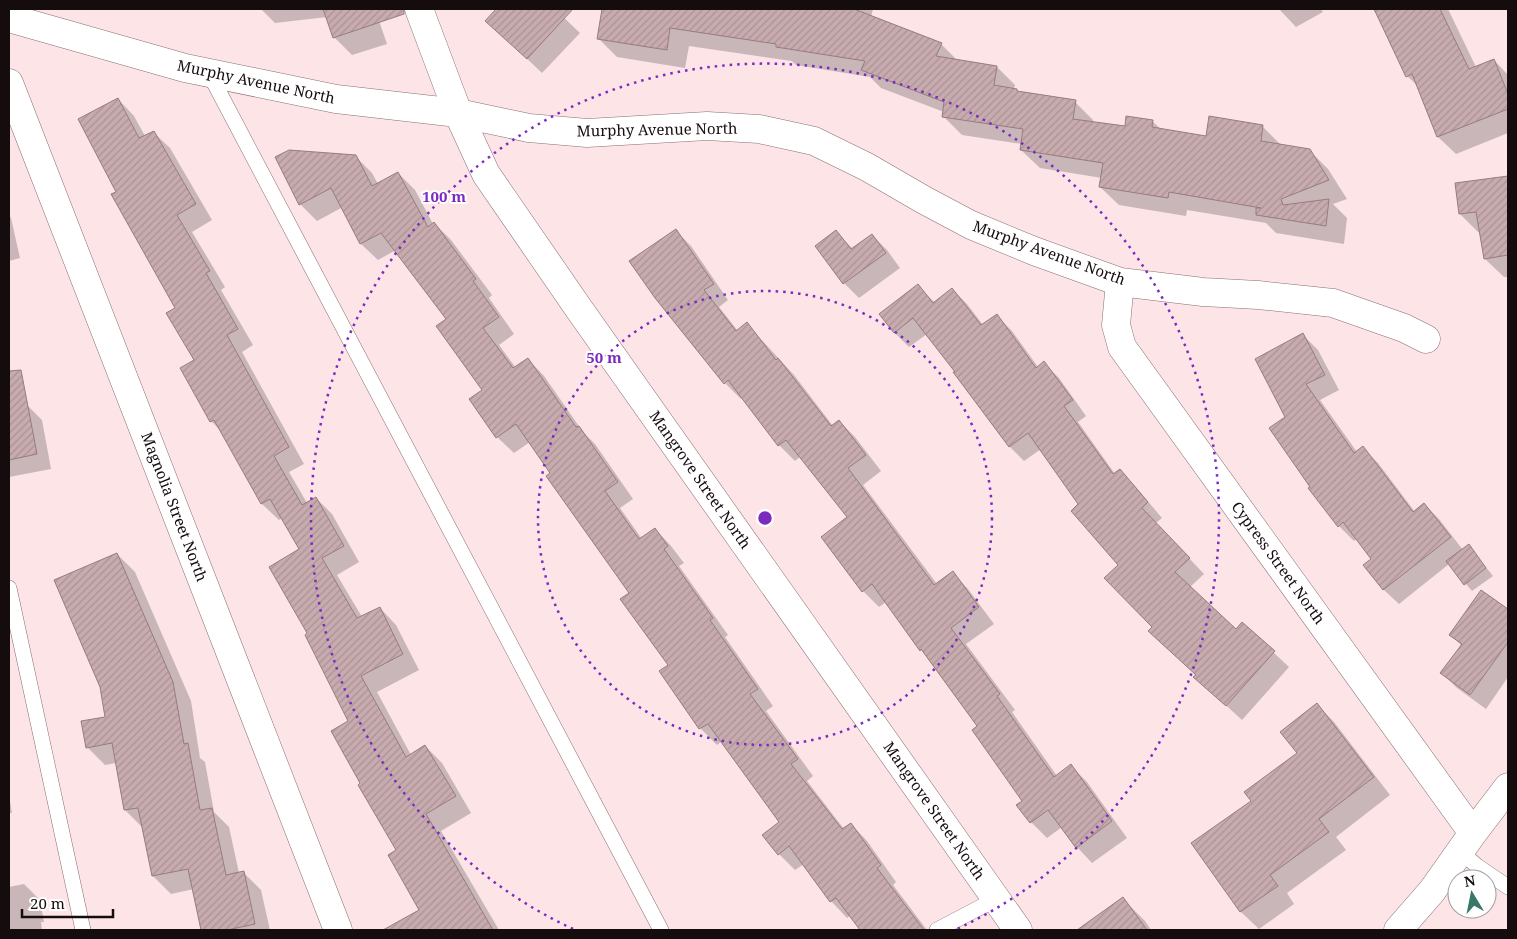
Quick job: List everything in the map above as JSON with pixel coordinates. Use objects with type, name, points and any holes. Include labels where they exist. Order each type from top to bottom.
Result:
[{"type":"street","name":"Mangrove Street North","points":[[419,9],[458,113],[486,174],[579,310],[1018,930]]},
{"type":"street","name":"Murphy Avenue North","points":[[9,18],[185,68],[336,99],[458,113],[529,128],[587,133],[707,126],[759,129],[814,141],[867,167],[971,225],[1034,251],[1120,282],[1203,292],[1258,294],[1333,303],[1404,328],[1426,340]]},
{"type":"street","name":"Magnolia Street North","points":[[9,84],[338,930]]},
{"type":"street","name":"Cypress Street North","points":[[1120,282],[1116,325],[1122,347],[1466,842]]},
{"type":"street","points":[[1398,930],[1432,891],[1508,787]]},
{"type":"lane","points":[[209,73],[661,930]]},
{"type":"lane","points":[[9,588],[83,930]]},
{"type":"lane","points":[[1466,842],[1477,866],[1508,887]]},
{"type":"lane","points":[[937,930],[996,899]]},
{"type":"building","points":[[323,9],[404,9],[404,14],[333,38]]},
{"type":"building","points":[[496,9],[573,9],[527,59],[485,21]]},
{"type":"building","points":[[602,9],[854,9],[942,43],[936,56],[997,66],[994,85],[1017,89],[1017,91],[1076,100],[1073,119],[1125,126],[1126,116],[1153,120],[1152,127],[1206,136],[1209,116],[1263,125],[1261,141],[1310,149],[1329,180],[1281,199],[1283,205],[1329,199],[1326,226],[1256,215],[1256,208],[1261,208],[1169,192],[1168,198],[1099,187],[1103,163],[1020,150],[1023,129],[942,117],[944,102],[861,70],[865,61],[776,47],[776,44],[670,28],[667,50],[597,39]]},
{"type":"building","points":[[1374,9],[1440,9],[1469,69],[1494,59],[1508,94],[1508,109],[1437,137],[1412,74],[1406,77]]},
{"type":"building","points":[[118,98],[139,138],[154,131],[196,204],[177,215],[210,271],[206,273],[238,329],[227,335],[289,447],[274,456],[302,505],[316,497],[344,546],[322,558],[357,618],[380,607],[403,654],[361,676],[406,757],[425,745],[456,796],[426,814],[493,930],[383,930],[419,910],[388,855],[396,850],[358,785],[360,783],[331,731],[348,721],[305,635],[307,633],[269,567],[299,549],[270,499],[261,504],[214,420],[210,422],[180,368],[194,360],[166,313],[175,308],[111,194],[116,192],[78,119]]},
{"type":"building","points":[[289,150],[356,155],[372,186],[398,172],[428,227],[434,222],[476,279],[473,281],[499,317],[483,328],[513,368],[528,358],[576,427],[579,426],[618,482],[605,491],[639,539],[655,528],[668,546],[664,549],[713,618],[710,620],[758,689],[750,694],[798,759],[791,764],[842,829],[851,823],[881,865],[877,868],[924,930],[860,930],[836,898],[830,902],[789,846],[778,855],[762,835],[779,822],[708,724],[699,729],[659,671],[668,665],[620,599],[629,593],[546,476],[550,473],[516,424],[496,438],[469,399],[482,390],[436,326],[446,319],[381,233],[360,244],[331,188],[299,205],[275,157]]},
{"type":"building","points":[[1508,176],[1508,255],[1484,259],[1476,212],[1459,214],[1455,183]]},
{"type":"building","points":[[676,229],[714,284],[704,290],[736,331],[747,322],[831,426],[839,420],[866,455],[848,468],[934,585],[953,571],[979,607],[951,628],[1000,694],[997,696],[1054,777],[1071,764],[1112,821],[1076,848],[1048,810],[1030,823],[1016,805],[1022,801],[972,730],[977,726],[921,649],[920,651],[872,584],[862,592],[821,537],[847,517],[786,440],[778,446],[728,380],[724,384],[655,298],[629,261]]},
{"type":"building","points":[[836,230],[851,249],[872,234],[886,253],[843,284],[815,246]]},
{"type":"building","points":[[918,284],[933,303],[952,288],[981,325],[997,314],[1036,368],[1044,361],[1073,400],[1064,406],[1113,474],[1120,469],[1148,502],[1142,508],[1190,558],[1175,572],[1236,629],[1242,622],[1275,651],[1226,706],[1193,677],[1196,675],[1148,631],[1152,627],[1104,578],[1118,565],[1071,511],[1078,504],[1028,433],[1009,447],[913,318],[894,333],[879,314]]},
{"type":"building","points":[[1303,333],[1325,375],[1306,384],[1354,453],[1363,446],[1413,512],[1424,503],[1451,537],[1383,590],[1363,565],[1371,559],[1343,522],[1338,527],[1308,488],[1310,487],[1269,428],[1285,417],[1255,359]]},
{"type":"building","points":[[21,370],[37,454],[9,460],[9,371]]},
{"type":"building","points":[[1469,544],[1486,568],[1464,585],[1446,561]]},
{"type":"building","points":[[117,553],[173,682],[184,744],[188,743],[200,810],[212,808],[226,875],[244,871],[255,924],[227,930],[201,930],[188,869],[152,876],[138,808],[124,810],[112,743],[86,748],[81,721],[105,717],[100,687],[54,580]]},
{"type":"building","points":[[1481,590],[1508,609],[1508,642],[1470,695],[1440,673],[1462,644],[1449,635]]},
{"type":"building","points":[[1317,703],[1374,777],[1319,819],[1329,832],[1270,875],[1278,886],[1240,912],[1191,843],[1251,801],[1244,792],[1297,753],[1280,732]]},
{"type":"building","points":[[1123,897],[1147,930],[1077,930]]}]
